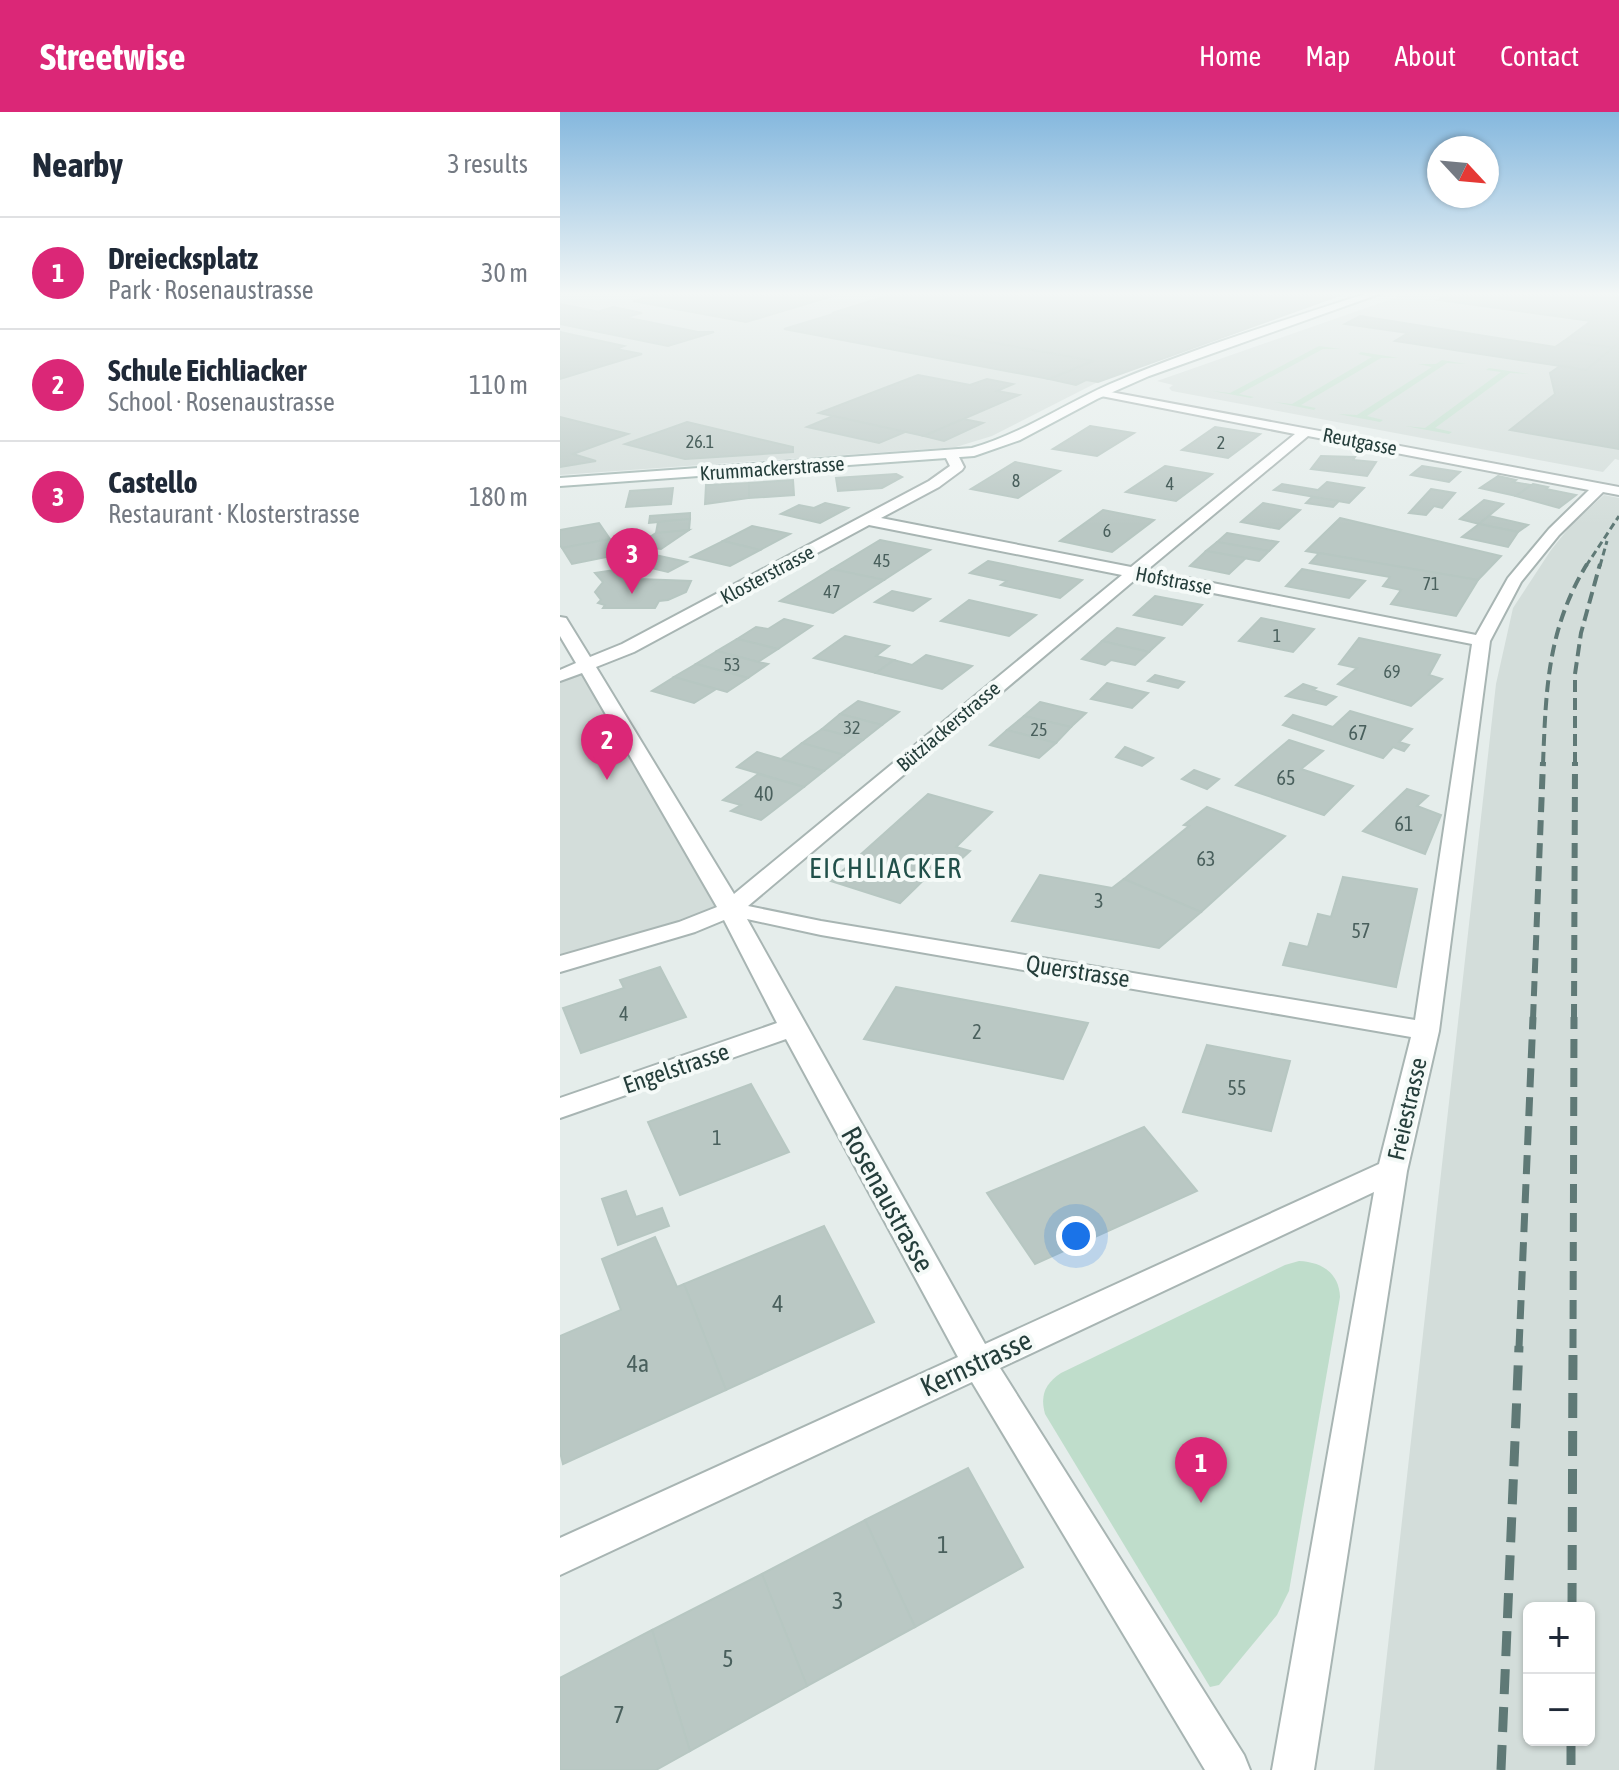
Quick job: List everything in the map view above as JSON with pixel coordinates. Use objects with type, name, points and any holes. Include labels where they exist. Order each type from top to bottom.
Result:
[{"type":"street","points":[[1100,393],[1163,370]]},
{"type":"street","name":"Reutgasse","points":[[1100,393],[1619,491]]},
{"type":"street","name":"Krummackerstrasse","points":[[560,482],[952,456],[984,451],[1012,441],[1100,393]]},
{"type":"street","name":"Bütziackerstrasse","points":[[560,964],[687,927],[731,909],[789,857],[1306,431]]},
{"type":"street","name":"Klosterstrasse","points":[[560,676],[586,667],[868,520],[953,471],[957,464],[952,456]]},
{"type":"street","name":"Freiestrasse","points":[[1293,1770],[1392,1171],[1426,1031],[1481,641],[1514,581],[1554,532],[1601,486]]},
{"type":"street","name":"Hofstrasse","points":[[868,520],[1481,641]]},
{"type":"street","name":"Rosenaustrasse","points":[[560,622],[731,909],[978,1362],[1229,1770]]},
{"type":"street","name":"Querstrasse","points":[[731,909],[821,928],[1426,1031]]},
{"type":"street","name":"Engelstrasse","points":[[560,1108],[793,1027]]},
{"type":"street","name":"Kernstrasse","points":[[560,1557],[1392,1171]]},
{"type":"shaded area","points":[[560,370],[1130,370],[1098,382],[992,436],[956,447],[560,475]]},
{"type":"shaded area","points":[[1187,370],[1619,370],[1619,460],[1615,459],[1603,472],[1172,391],[1169,388],[1173,385],[1157,381]]},
{"type":"shaded area","points":[[1604,495],[1619,498],[1619,1770],[1374,1770],[1496,684],[1513,608],[1572,524]]},
{"type":"shaded area","points":[[586,667],[731,909],[560,964],[560,676]]},
{"type":"green space","points":[[1273,370],[1283,370],[1239,394],[1254,397],[1251,398],[1212,391],[1230,393]]},
{"type":"green space","points":[[1349,370],[1360,370],[1301,405],[1316,408],[1314,410],[1274,402],[1292,404]]},
{"type":"green space","points":[[1427,370],[1436,370],[1367,416],[1383,420],[1380,422],[1338,414],[1357,415]]},
{"type":"green space","points":[[1489,370],[1529,374],[1510,373],[1435,428],[1452,432],[1449,434],[1405,426],[1425,428],[1501,372]]},
{"type":"green space","points":[[1299,1261],[1328,1270],[1336,1281],[1340,1297],[1289,1591],[1277,1615],[1219,1685],[1210,1687],[1045,1414],[1044,1396],[1051,1381],[1061,1373]]},
{"type":"building","points":[[560,370],[588,370],[560,379]]},
{"type":"building","points":[[1003,370],[1070,370],[1049,379]]},
{"type":"building","points":[[1070,370],[1130,370],[1098,382],[1086,380],[1076,385],[1049,379]]},
{"type":"building","points":[[1554,370],[1619,370],[1619,449],[1510,430],[1555,394],[1550,373]]},
{"type":"building","points":[[918,375],[970,385],[987,379],[1013,384],[997,391],[1019,395],[924,436],[819,413]]},
{"type":"building","points":[[833,416],[905,432],[879,443],[807,427]]},
{"type":"building","points":[[560,417],[628,434],[573,454],[596,461],[560,467]]},
{"type":"building","points":[[963,419],[983,423],[944,441],[924,436]]},
{"type":"building","points":[[687,422],[793,447],[793,452],[685,459],[625,444]]},
{"type":"building","points":[[1090,426],[1134,433],[1097,456],[1053,449]]},
{"type":"building","points":[[1215,427],[1260,434],[1228,458],[1182,450]]},
{"type":"building","points":[[1321,456],[1355,457],[1353,460],[1376,462],[1367,476],[1311,469]]},
{"type":"building","points":[[1015,462],[1060,471],[1018,498],[971,489]]},
{"type":"building","points":[[1165,466],[1212,474],[1176,501],[1126,492]]},
{"type":"building","points":[[1422,466],[1460,472],[1449,482],[1411,475]]},
{"type":"building","points":[[896,474],[902,477],[882,488],[838,491],[836,478]]},
{"type":"building","points":[[1498,476],[1531,485],[1516,496],[1480,488]]},
{"type":"building","points":[[793,480],[794,495],[749,498],[749,483]]},
{"type":"building","points":[[1327,482],[1364,488],[1349,503],[1274,490],[1282,484],[1318,490]]},
{"type":"building","points":[[749,483],[749,498],[705,504],[706,485]]},
{"type":"building","points":[[1533,484],[1576,495],[1559,508],[1516,496]]},
{"type":"building","points":[[673,488],[671,504],[626,507],[630,491]]},
{"type":"building","points":[[1431,489],[1455,493],[1442,508],[1434,506],[1426,515],[1409,513]]},
{"type":"building","points":[[1312,497],[1339,501],[1333,507],[1306,503]]},
{"type":"building","points":[[1484,500],[1503,504],[1479,524],[1460,519]]},
{"type":"building","points":[[825,503],[848,508],[820,523],[781,514],[799,505],[814,508]]},
{"type":"building","points":[[1263,503],[1300,510],[1279,529],[1241,522]]},
{"type":"building","points":[[1103,510],[1154,520],[1112,552],[1060,541]]},
{"type":"building","points":[[690,513],[690,519],[649,523],[650,516]]},
{"type":"building","points":[[1489,516],[1528,525],[1518,532],[1479,524]]},
{"type":"building","points":[[1340,518],[1501,556],[1478,580],[1306,551]]},
{"type":"building","points":[[690,519],[689,530],[656,533],[658,522]]},
{"type":"building","points":[[599,523],[610,539],[562,548],[560,545],[560,530]]},
{"type":"building","points":[[1479,524],[1518,532],[1508,547],[1462,537]]},
{"type":"building","points":[[752,526],[790,534],[760,550],[723,541]]},
{"type":"building","points":[[689,530],[661,549],[636,546],[656,533]]},
{"type":"building","points":[[1227,533],[1278,542],[1269,551],[1217,542]]},
{"type":"building","points":[[610,539],[621,554],[572,564],[562,548]]},
{"type":"building","points":[[880,540],[930,550],[884,580],[832,569]]},
{"type":"building","points":[[723,541],[760,550],[730,566],[691,557]]},
{"type":"building","points":[[1217,542],[1269,551],[1259,561],[1206,551]]},
{"type":"building","points":[[1206,551],[1246,558],[1229,574],[1190,566]]},
{"type":"building","points":[[1319,553],[1478,580],[1456,616],[1391,604],[1401,590],[1383,586],[1390,577],[1310,563]]},
{"type":"building","points":[[655,555],[687,562],[668,572],[622,561]]},
{"type":"building","points":[[988,561],[1082,580],[1060,598],[1001,585],[1007,581],[970,573]]},
{"type":"building","points":[[628,568],[643,571],[638,579],[691,581],[686,592],[659,601],[655,608],[603,608],[605,605],[598,603],[601,600],[595,592],[603,582],[595,573]]},
{"type":"building","points":[[832,569],[884,580],[833,613],[780,601]]},
{"type":"building","points":[[1302,569],[1365,581],[1349,598],[1286,586]]},
{"type":"building","points":[[892,591],[930,599],[913,611],[875,602]]},
{"type":"building","points":[[1155,596],[1202,605],[1182,625],[1134,615]]},
{"type":"building","points":[[969,600],[1036,615],[1009,636],[941,621]]},
{"type":"building","points":[[1261,618],[1314,629],[1293,652],[1239,641]]},
{"type":"building","points":[[784,619],[812,626],[778,649],[737,639],[756,627],[768,629]]},
{"type":"building","points":[[1117,628],[1164,638],[1149,652],[1102,641]]},
{"type":"building","points":[[845,636],[889,646],[876,656],[894,660],[876,673],[814,658]]},
{"type":"building","points":[[1359,638],[1440,655],[1429,675],[1442,679],[1411,706],[1338,684],[1357,668],[1339,664]]},
{"type":"building","points":[[737,639],[778,649],[758,662],[717,651]]},
{"type":"building","points":[[1102,641],[1149,652],[1135,665],[1111,660],[1105,665],[1082,659]]},
{"type":"building","points":[[717,651],[768,664],[748,678],[696,664]]},
{"type":"building","points":[[926,655],[972,666],[942,689],[876,673],[894,660],[912,665]]},
{"type":"building","points":[[696,664],[748,678],[727,692],[674,677]]},
{"type":"building","points":[[1155,675],[1184,682],[1178,688],[1148,681]]},
{"type":"building","points":[[674,677],[716,689],[694,703],[652,691]]},
{"type":"building","points":[[1107,683],[1148,693],[1132,708],[1091,699]]},
{"type":"building","points":[[1303,684],[1336,697],[1326,705],[1286,696]]},
{"type":"building","points":[[858,701],[899,712],[882,725],[840,714]]},
{"type":"building","points":[[1040,702],[1086,713],[1071,727],[1024,716]]},
{"type":"building","points":[[1350,711],[1412,729],[1399,742],[1409,745],[1404,751],[1393,747],[1383,758],[1283,725],[1293,715],[1333,727]]},
{"type":"building","points":[[840,714],[882,725],[863,740],[822,729]]},
{"type":"building","points":[[1024,716],[1071,727],[1056,743],[1007,730]]},
{"type":"building","points":[[822,729],[863,740],[844,755],[802,743]]},
{"type":"building","points":[[1007,730],[1056,743],[1039,758],[990,745]]},
{"type":"building","points":[[1289,740],[1323,751],[1301,769],[1353,786],[1324,815],[1236,785]]},
{"type":"building","points":[[802,743],[844,755],[824,771],[781,759]]},
{"type":"building","points":[[1125,747],[1153,758],[1142,766],[1116,757]]},
{"type":"building","points":[[757,752],[824,771],[804,787],[737,767]]},
{"type":"building","points":[[1194,770],[1219,779],[1207,789],[1182,779]]},
{"type":"building","points":[[758,774],[804,787],[761,820],[731,811],[741,805],[723,800]]},
{"type":"building","points":[[1407,789],[1428,796],[1417,806],[1441,815],[1425,854],[1363,831]]},
{"type":"building","points":[[928,794],[992,812],[956,847],[970,851],[956,864],[943,861],[900,903],[831,881]]},
{"type":"building","points":[[1207,807],[1285,836],[1201,912],[1124,879],[1189,826],[1184,825]]},
{"type":"building","points":[[1040,875],[1112,888],[1124,879],[1201,912],[1159,948],[1012,921]]},
{"type":"building","points":[[1343,877],[1417,889],[1396,987],[1283,965],[1290,943],[1308,947],[1318,914],[1331,917]]},
{"type":"building","points":[[660,967],[686,1017],[581,1053],[563,1008],[624,988],[620,980]]},
{"type":"building","points":[[896,987],[1088,1023],[1063,1079],[864,1039]]},
{"type":"building","points":[[1207,1045],[1290,1061],[1271,1131],[1183,1112]]},
{"type":"building","points":[[751,1084],[789,1152],[680,1195],[648,1122]]},
{"type":"building","points":[[1144,1127],[1197,1191],[1035,1264],[987,1193]]},
{"type":"building","points":[[626,1191],[636,1217],[662,1208],[669,1226],[618,1245],[602,1199]]},
{"type":"building","points":[[824,1226],[874,1322],[726,1390],[684,1284]]},
{"type":"building","points":[[655,1237],[677,1287],[684,1284],[726,1390],[563,1464],[560,1452],[560,1336],[621,1310],[602,1259]]},
{"type":"building","points":[[968,1468],[1023,1567],[915,1627],[865,1520]]},
{"type":"building","points":[[865,1520],[915,1627],[807,1686],[762,1574]]},
{"type":"building","points":[[762,1574],[807,1686],[690,1751],[652,1630]]},
{"type":"building","points":[[652,1630],[690,1751],[656,1770],[560,1770],[560,1678]]},
{"type":"railway","points":[[1586,566],[1619,516]]},
{"type":"railway","points":[[1600,566],[1607,541]]},
{"type":"railway","points":[[1543,764],[1548,686],[1556,637],[1587,564]]},
{"type":"railway","points":[[1575,762],[1575,674],[1581,633],[1600,564]]},
{"type":"railway","points":[[1533,1019],[1543,762]]},
{"type":"railway","points":[[1574,1019],[1575,762]]},
{"type":"railway","points":[[1519,1348],[1533,1017]]},
{"type":"railway","points":[[1573,1348],[1574,1017]]},
{"type":"railway","points":[[1501,1770],[1519,1346]]},
{"type":"railway","points":[[1572,1602],[1573,1346]]},
{"type":"railway","points":[[1571,1746],[1571,1770]]},
{"type":"place","name":"Castello","points":[[632,594]]},
{"type":"place","name":"Schule Eichliacker","points":[[607,780]]},
{"type":"place","name":"Dreiecksplatz","points":[[1201,1503]]},
{"type":"district","name":"EICHLIACKER","points":[[886,868]]}]
